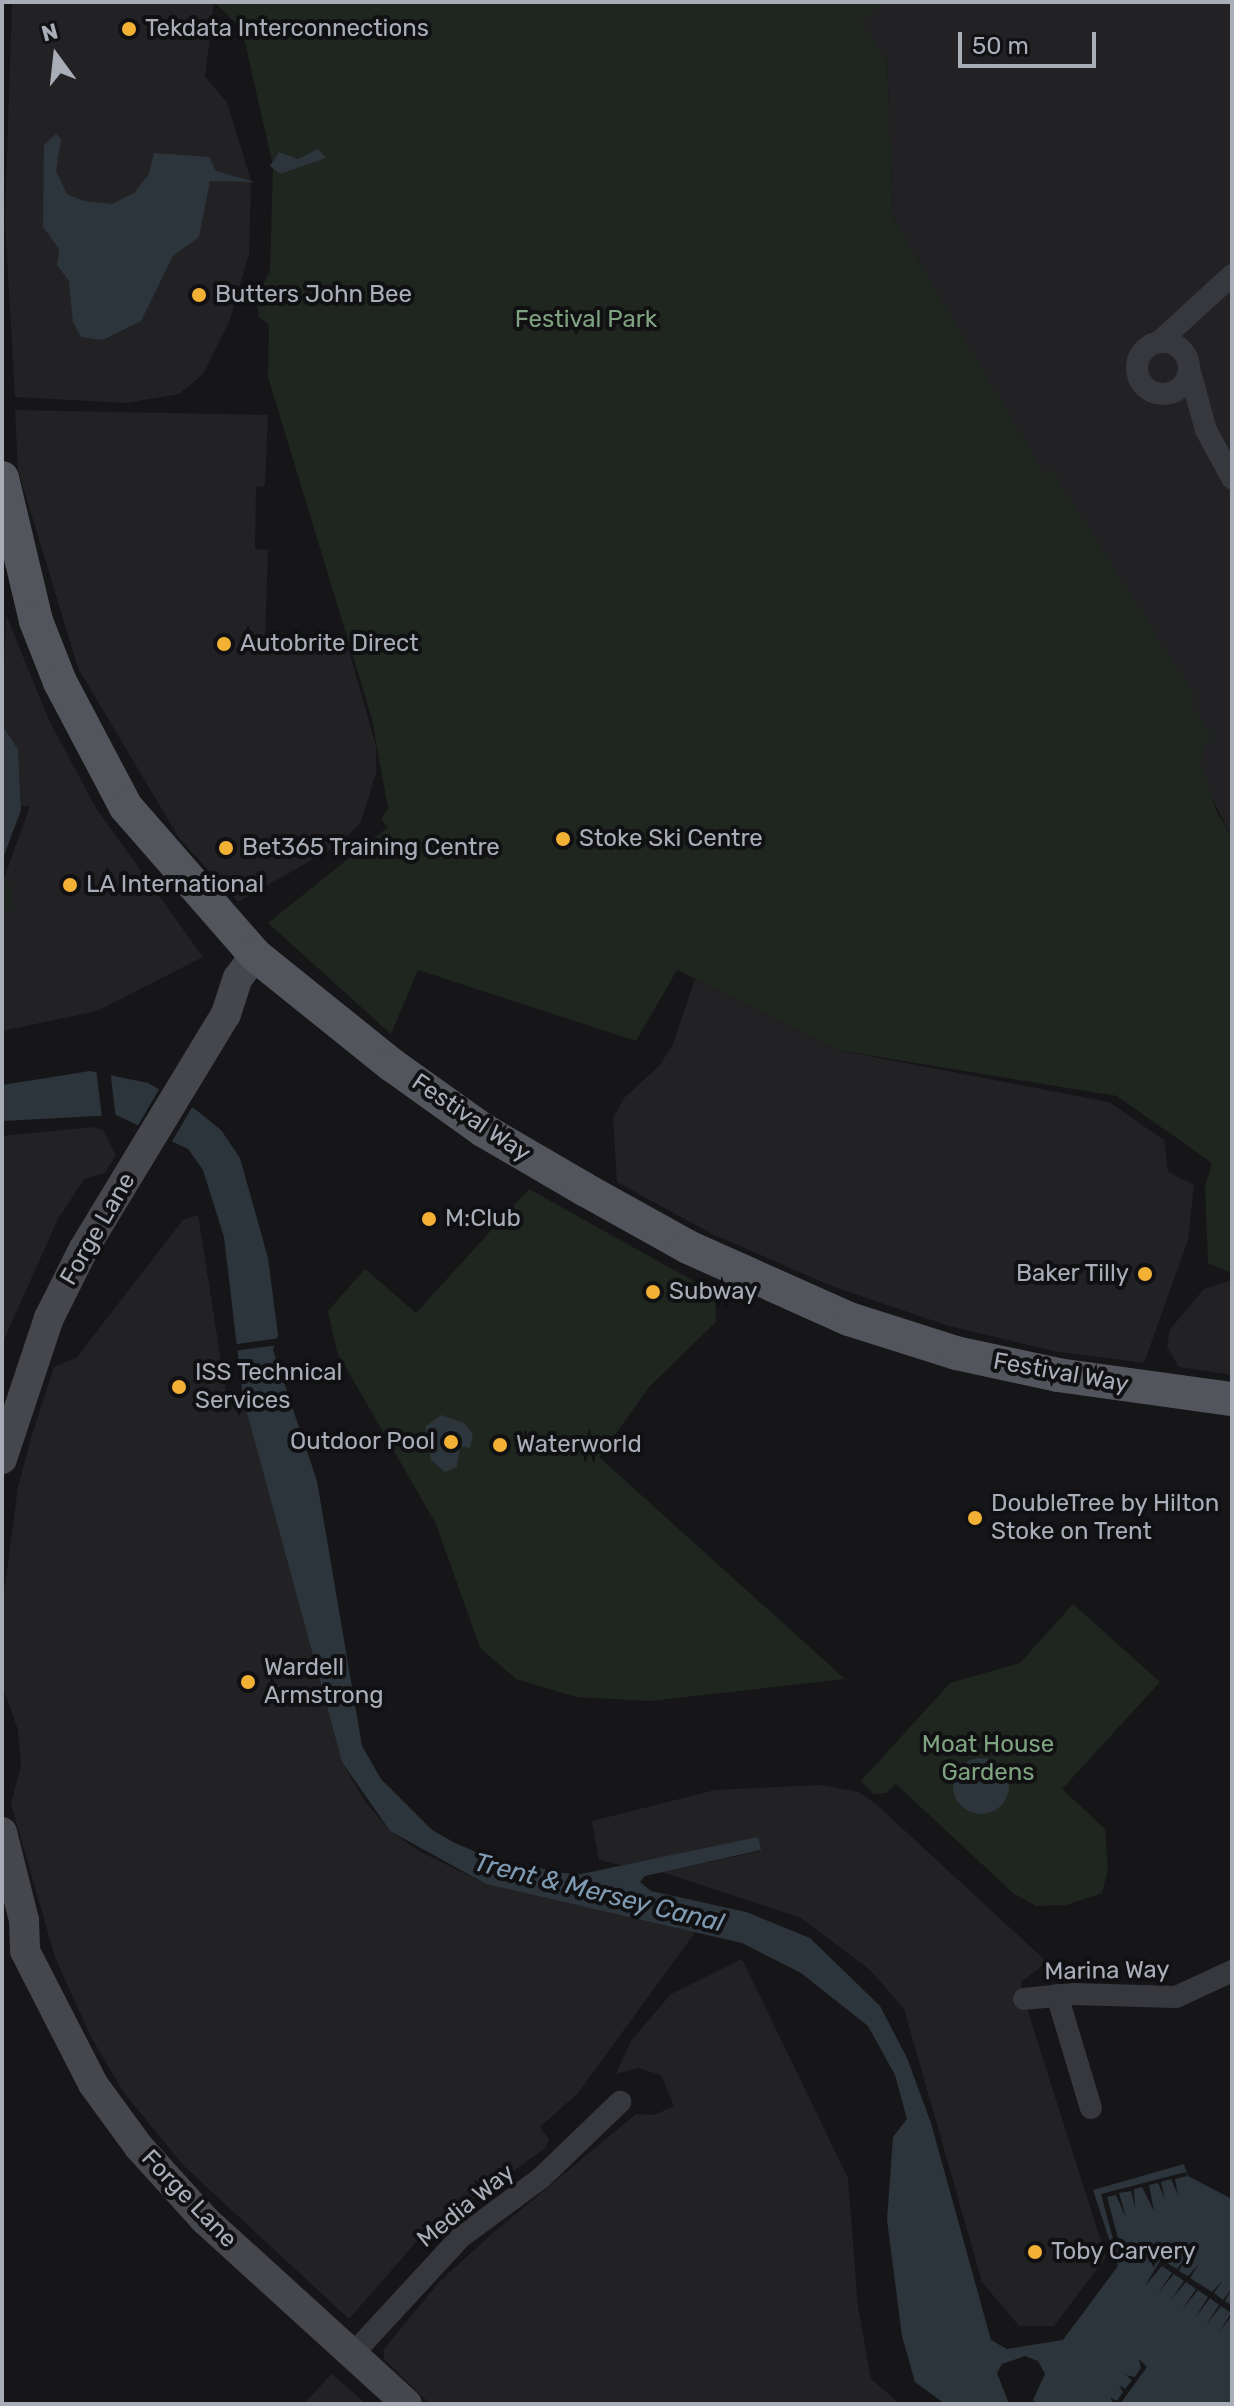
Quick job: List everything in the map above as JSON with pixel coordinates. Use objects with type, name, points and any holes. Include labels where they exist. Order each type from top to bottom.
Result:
[{"type":"main road","name":"Festival Way","points":[[2,478],[36,621],[101,764],[150,839],[265,964],[483,1130],[688,1247],[758,1281],[849,1319],[956,1353],[1058,1375],[1232,1399]]},
{"type":"street","points":[[1206,430],[1166,394],[1144,386],[1137,371],[1140,355],[1207,301],[1232,275]]},
{"type":"street","points":[[1166,394],[1182,387],[1207,301]]},
{"type":"street","points":[[1159,342],[1175,344],[1188,363],[1206,430],[1232,478]]},
{"type":"street","name":"Forge Lane","points":[[2,1459],[49,1318],[144,1148],[226,1014],[265,964]]},
{"type":"street","name":"Forge Lane","points":[[2,1832],[24,1920],[25,1951]]},
{"type":"street","name":"Forge Lane","points":[[2,1922],[25,1951],[93,2084],[139,2147],[205,2220],[407,2404]]},
{"type":"street","name":"Marina Way","points":[[1024,1999],[1057,1995],[1176,1997],[1228,1982]]},
{"type":"street","points":[[1057,1995],[1091,2108]]},
{"type":"street","name":"Media Way","points":[[351,2356],[461,2237],[541,2178],[620,2102]]},
{"type":"shaded area","points":[[12,2],[214,2],[205,77],[227,102],[251,181],[249,254],[230,320],[203,374],[179,394],[126,403],[15,397],[5,221]]},
{"type":"shaded area","points":[[886,2],[1232,2],[1232,838],[1093,558],[893,218],[887,59],[859,22]]},
{"type":"shaded area","points":[[15,410],[268,415],[265,486],[256,487],[255,549],[268,550],[265,639],[347,644],[376,746],[376,773],[361,822],[338,845],[238,902],[179,838],[78,668],[18,470]]},
{"type":"shaded area","name":"LA International","points":[[6,615],[49,720],[96,808],[203,957],[97,1011],[2,1031],[2,884],[30,806],[21,806],[18,749],[2,725]]},
{"type":"shaded area","points":[[695,979],[837,1050],[1109,1102],[1164,1140],[1168,1172],[1194,1185],[1188,1240],[1144,1363],[1053,1351],[949,1326],[834,1287],[712,1234],[617,1182],[613,1118],[624,1098],[660,1065],[673,1044]]},
{"type":"shaded area","points":[[93,1127],[103,1130],[116,1155],[105,1173],[84,1179],[58,1219],[2,1344],[2,1136]]},
{"type":"shaded area","points":[[198,1215],[228,1405],[245,1404],[342,1762],[364,1800],[390,1831],[419,1851],[486,1884],[696,1931],[578,2093],[540,2127],[549,2139],[545,2148],[417,2241],[349,2319],[184,2166],[124,2093],[91,2037],[55,1957],[11,1804],[21,1765],[18,1730],[2,1685],[3,1601],[18,1487],[32,1435],[54,1367],[77,1357],[183,1220]]},
{"type":"shaded area","points":[[1232,1280],[1232,1375],[1179,1367],[1167,1347],[1170,1329],[1204,1289]]},
{"type":"shaded area","points":[[821,1785],[859,1792],[877,1805],[1047,1962],[1021,1982],[1024,1999],[1106,2257],[1054,2326],[1019,2326],[982,2282],[904,2009],[870,1970],[801,1918],[662,1872],[760,1851],[758,1838],[625,1866],[599,1860],[592,1821],[715,1790]]},
{"type":"shaded area","points":[[742,1959],[848,2178],[858,2307],[871,2379],[900,2404],[430,2404],[384,2359],[384,2349],[440,2281],[493,2233],[636,2114],[654,2115],[674,2106],[661,2075],[638,2068],[616,2074],[631,2041],[671,1994]]},
{"type":"shaded area","points":[[332,2374],[366,2404],[304,2404]]},
{"type":"green space","name":"Festival Park","points":[[214,2],[886,2],[860,22],[887,59],[893,218],[1046,477],[1050,467],[1195,696],[1189,704],[1214,737],[1204,745],[1201,763],[1216,810],[1232,838],[1232,1273],[1208,1263],[1205,1187],[1212,1163],[1117,1096],[837,1050],[677,970],[636,1041],[418,970],[391,1034],[268,923],[388,827],[381,819],[388,808],[372,719],[268,377],[269,325],[259,317],[256,297],[270,271],[273,166],[242,29]]},
{"type":"green space","points":[[2,877],[10,886],[12,908],[2,913]]},
{"type":"green space","name":"Waterworld","points":[[529,1189],[715,1293],[716,1322],[649,1387],[599,1457],[845,1679],[650,1701],[576,1697],[516,1679],[480,1648],[436,1524],[337,1352],[328,1311],[365,1269],[416,1313]]},
{"type":"green space","name":"Moat House Gardens","points":[[1073,1604],[1160,1682],[1062,1789],[1105,1829],[1108,1869],[1102,1893],[1066,1905],[1036,1906],[1013,1893],[896,1784],[886,1793],[874,1794],[861,1781],[950,1683],[1020,1663]]},
{"type":"water","points":[[56,134],[61,139],[56,171],[67,194],[84,201],[112,204],[134,193],[149,174],[154,153],[209,157],[216,171],[255,182],[210,181],[199,237],[173,256],[141,321],[103,340],[81,337],[73,322],[69,281],[57,265],[59,249],[43,227],[44,145]]},
{"type":"water","points":[[318,149],[326,158],[280,174],[270,166],[279,152],[298,159]]},
{"type":"water","points":[[2,725],[18,749],[21,810],[2,861]]},
{"type":"water","name":"Trent & Mersey Canal","points":[[90,1071],[148,1083],[195,1109],[221,1130],[240,1158],[268,1258],[278,1335],[273,1350],[317,1481],[362,1746],[381,1779],[432,1830],[455,1843],[492,1859],[564,1873],[581,1874],[758,1837],[761,1850],[645,1876],[640,1882],[651,1891],[746,1912],[810,1938],[880,2006],[907,2058],[931,2123],[991,2340],[1007,2349],[1063,2340],[1118,2266],[1093,2190],[1184,2164],[1188,2176],[1232,2199],[1232,2404],[1037,2404],[1033,2400],[1045,2374],[1038,2361],[1025,2356],[1002,2364],[997,2373],[1009,2404],[945,2404],[915,2382],[902,2336],[887,2220],[893,2137],[907,2119],[895,2075],[868,2026],[801,1973],[742,1943],[486,1884],[390,1831],[342,1762],[243,1398],[224,1237],[203,1170],[188,1149],[116,1115],[2,1121],[2,1085]]},
{"type":"water","name":"Outdoor Pool","points":[[441,1415],[464,1423],[473,1434],[470,1448],[460,1446],[457,1467],[445,1472],[431,1460],[425,1427]]},
{"type":"water","points":[[981,1758],[1001,1766],[1009,1786],[1001,1806],[981,1814],[961,1806],[953,1786],[961,1766]]},
{"type":"pier","points":[[96,1068],[110,1069],[116,1119],[102,1118]]},
{"type":"pier","points":[[161,1086],[194,1104],[171,1143],[137,1127]]},
{"type":"pier","points":[[279,1338],[279,1345],[232,1351],[231,1345]]},
{"type":"pier","points":[[1186,2172],[1187,2176],[1175,2179],[1178,2195],[1171,2179],[1161,2182],[1165,2199],[1158,2183],[1149,2185],[1154,2211],[1142,2187],[1134,2189],[1135,2208],[1131,2191],[1119,2193],[1126,2218],[1116,2195],[1107,2197],[1119,2242],[1114,2243],[1101,2194]]},
{"type":"pier","points":[[1175,2248],[1167,2263],[1177,2269],[1187,2256],[1179,2271],[1188,2276],[1199,2264],[1190,2278],[1212,2292],[1223,2280],[1214,2293],[1223,2300],[1232,2288],[1225,2301],[1232,2306],[1232,2315],[1219,2333],[1231,2313],[1221,2306],[1206,2325],[1219,2305],[1210,2298],[1195,2318],[1208,2297],[1198,2290],[1182,2310],[1196,2289],[1186,2282],[1170,2301],[1184,2281],[1174,2274],[1158,2293],[1172,2273],[1162,2266],[1145,2286],[1161,2259],[1165,2261]]},
{"type":"pier","points":[[1139,2359],[1147,2367],[1120,2404],[1114,2404],[1110,2397],[1117,2401],[1123,2392],[1119,2385],[1125,2389],[1132,2380],[1126,2375],[1135,2377],[1141,2368]]},
{"type":"place","name":"Tekdata Interconnections","points":[[129,29]]},
{"type":"place","name":"Butters John Bee","points":[[199,295]]},
{"type":"place","name":"Autobrite Direct","points":[[224,644]]},
{"type":"place","name":"Stoke Ski Centre","points":[[563,839]]},
{"type":"place","name":"Bet365 Training Centre","points":[[226,848]]},
{"type":"place","name":"LA International","points":[[70,885]]},
{"type":"place","name":"M:Club","points":[[429,1219]]},
{"type":"place","name":"Baker Tilly","points":[[1145,1274]]},
{"type":"place","name":"Subway","points":[[653,1292]]},
{"type":"place","name":"ISS Technical Services","points":[[179,1387]]},
{"type":"place","name":"Outdoor Pool","points":[[451,1442]]},
{"type":"place","name":"Waterworld","points":[[500,1445]]},
{"type":"place","name":"DoubleTree by Hilton Stoke on Trent","points":[[975,1518]]},
{"type":"place","name":"Wardell Armstrong","points":[[248,1682]]},
{"type":"place","name":"Toby Carvery","points":[[1035,2252]]}]
